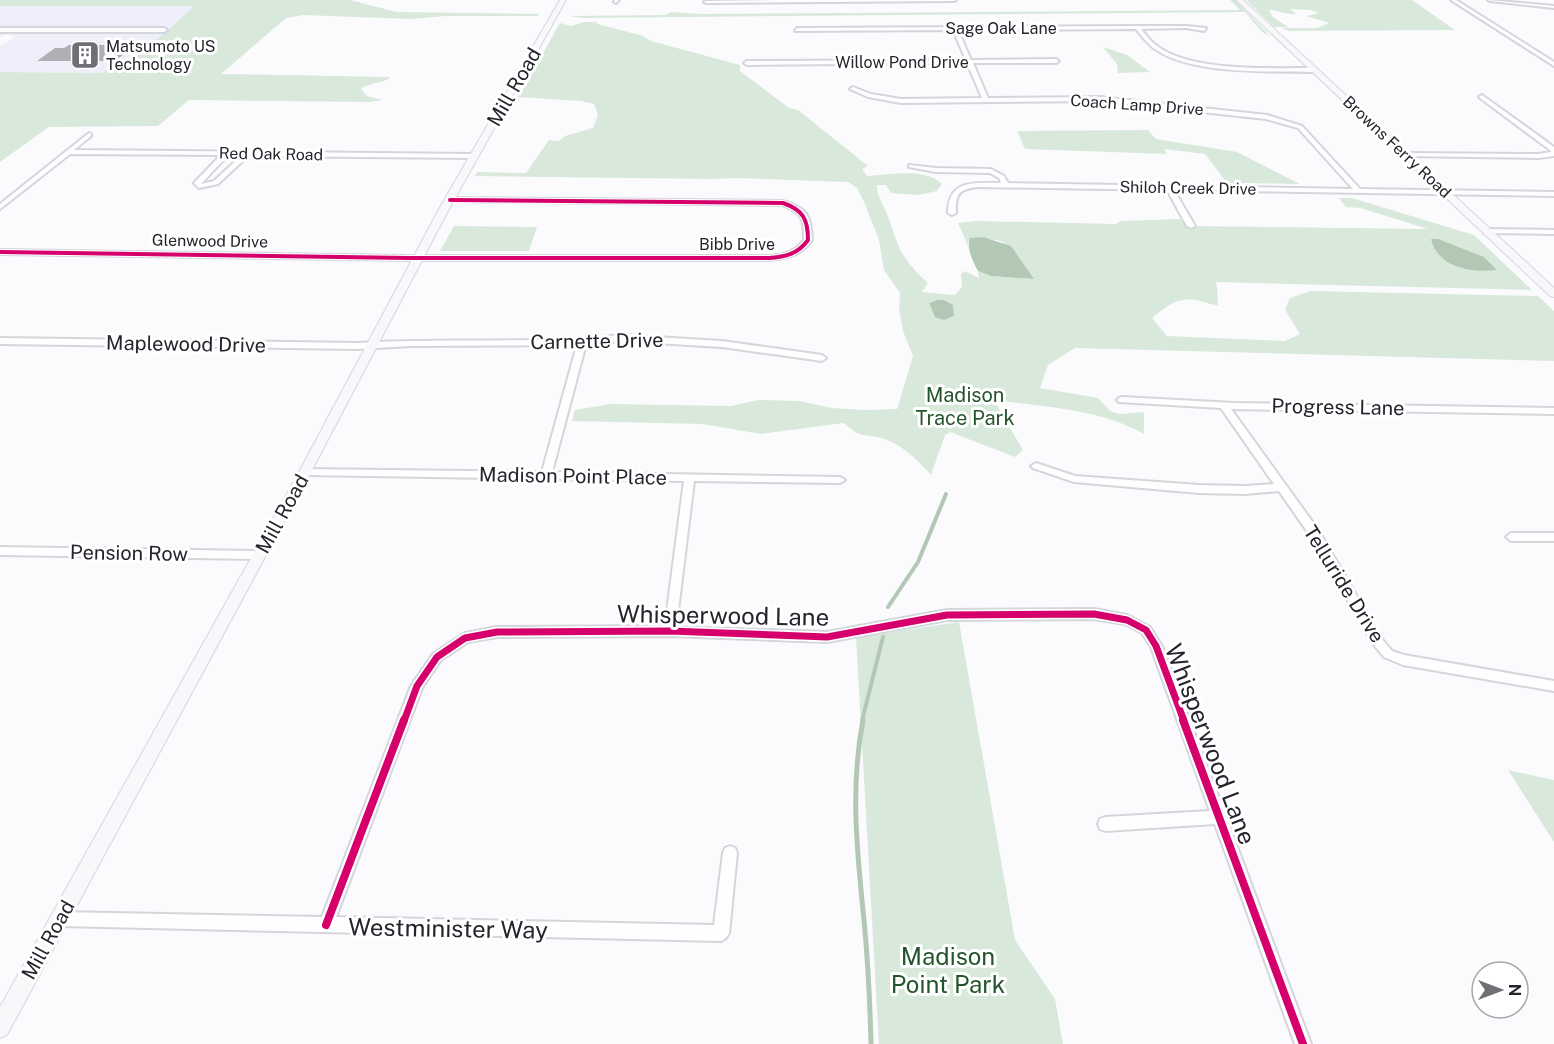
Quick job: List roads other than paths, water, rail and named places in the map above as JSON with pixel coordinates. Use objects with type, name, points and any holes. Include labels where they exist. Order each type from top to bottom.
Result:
[{"type":"street","name":"Mill Road","points":[[0,1028],[305,472],[474,156],[563,0]]},
{"type":"street","points":[[706,2],[954,0]]},
{"type":"street","name":"Browns Ferry Road","points":[[1239,0],[1554,294]]},
{"type":"street","points":[[1453,0],[1554,64]]},
{"type":"street","points":[[1490,0],[1554,7]]},
{"type":"street","points":[[1137,27],[1157,48],[1181,60],[1212,66],[1312,68]]},
{"type":"street","name":"Sage Oak Lane","points":[[797,30],[1137,27],[1204,29]]},
{"type":"street","points":[[955,28],[986,100]]},
{"type":"street","points":[[0,30],[164,30]]},
{"type":"street","name":"Willow Pond Drive","points":[[747,63],[1056,61]]},
{"type":"street","name":"Coach Lamp Drive","points":[[853,89],[870,96],[902,101],[1115,100],[1279,119],[1300,128],[1357,189]]},
{"type":"street","points":[[1406,155],[1538,156],[1554,154],[1552,149],[1482,96]]},
{"type":"street","points":[[0,207],[89,135]]},
{"type":"street","name":"Red Oak Road","points":[[68,152],[474,156]]},
{"type":"street","points":[[227,153],[197,183],[199,186],[216,183],[246,154]]},
{"type":"street","points":[[911,166],[936,170],[991,171],[1002,177],[1005,185]]},
{"type":"street","name":"Shiloh Creek Drive","points":[[951,213],[950,201],[957,190],[977,185],[1357,189],[1554,194]]},
{"type":"street","points":[[1169,188],[1191,226]]},
{"type":"street","name":"Bibb Drive","points":[[419,258],[769,258],[785,257],[798,251],[808,240],[808,219],[802,211],[783,203],[450,200]]},
{"type":"street","points":[[1487,231],[1554,232]]},
{"type":"street","name":"Glenwood Drive","points":[[0,252],[419,258]]},
{"type":"street","name":"Carnette Drive","points":[[372,346],[402,343],[670,339],[822,358]]},
{"type":"street","name":"Maplewood Drive","points":[[0,341],[372,346]]},
{"type":"street","points":[[546,475],[582,342]]},
{"type":"street","name":"Progress Lane","points":[[1122,400],[1224,406],[1554,411]]},
{"type":"street","name":"Telluride Drive","points":[[1224,406],[1314,534],[1377,641],[1388,654],[1403,660],[1554,686]]},
{"type":"street","points":[[1036,466],[1074,479],[1199,489],[1245,490],[1281,487]]},
{"type":"street","name":"Madison Point Place","points":[[305,472],[840,480]]},
{"type":"street","points":[[670,631],[689,478]]},
{"type":"street","points":[[1510,537],[1554,537]]},
{"type":"street","name":"Pension Row","points":[[0,551],[259,555]]},
{"type":"street","name":"Whisperwood Lane","points":[[326,926],[417,686],[437,657],[465,638],[497,632],[670,631],[827,637],[947,615],[1094,614],[1127,620],[1146,630],[1156,646],[1303,1044]]},
{"type":"street","points":[[1106,824],[1220,817]]},
{"type":"street","name":"Westminister Way","points":[[59,919],[721,933],[730,854]]},
{"type":"waterway","points":[[888,607],[918,562],[946,494]]},
{"type":"waterway","points":[[862,721],[883,637]]},
{"type":"waterway","points":[[863,720],[857,770],[856,820],[868,967],[871,1044]]},
{"type":"place","name":"Matsumoto US Technology","points":[[85,55]]},
{"type":"park label","name":"Madison Trace Park","points":[[965,406]]},
{"type":"park label","name":"Madison Point Park","points":[[948,970]]}]
